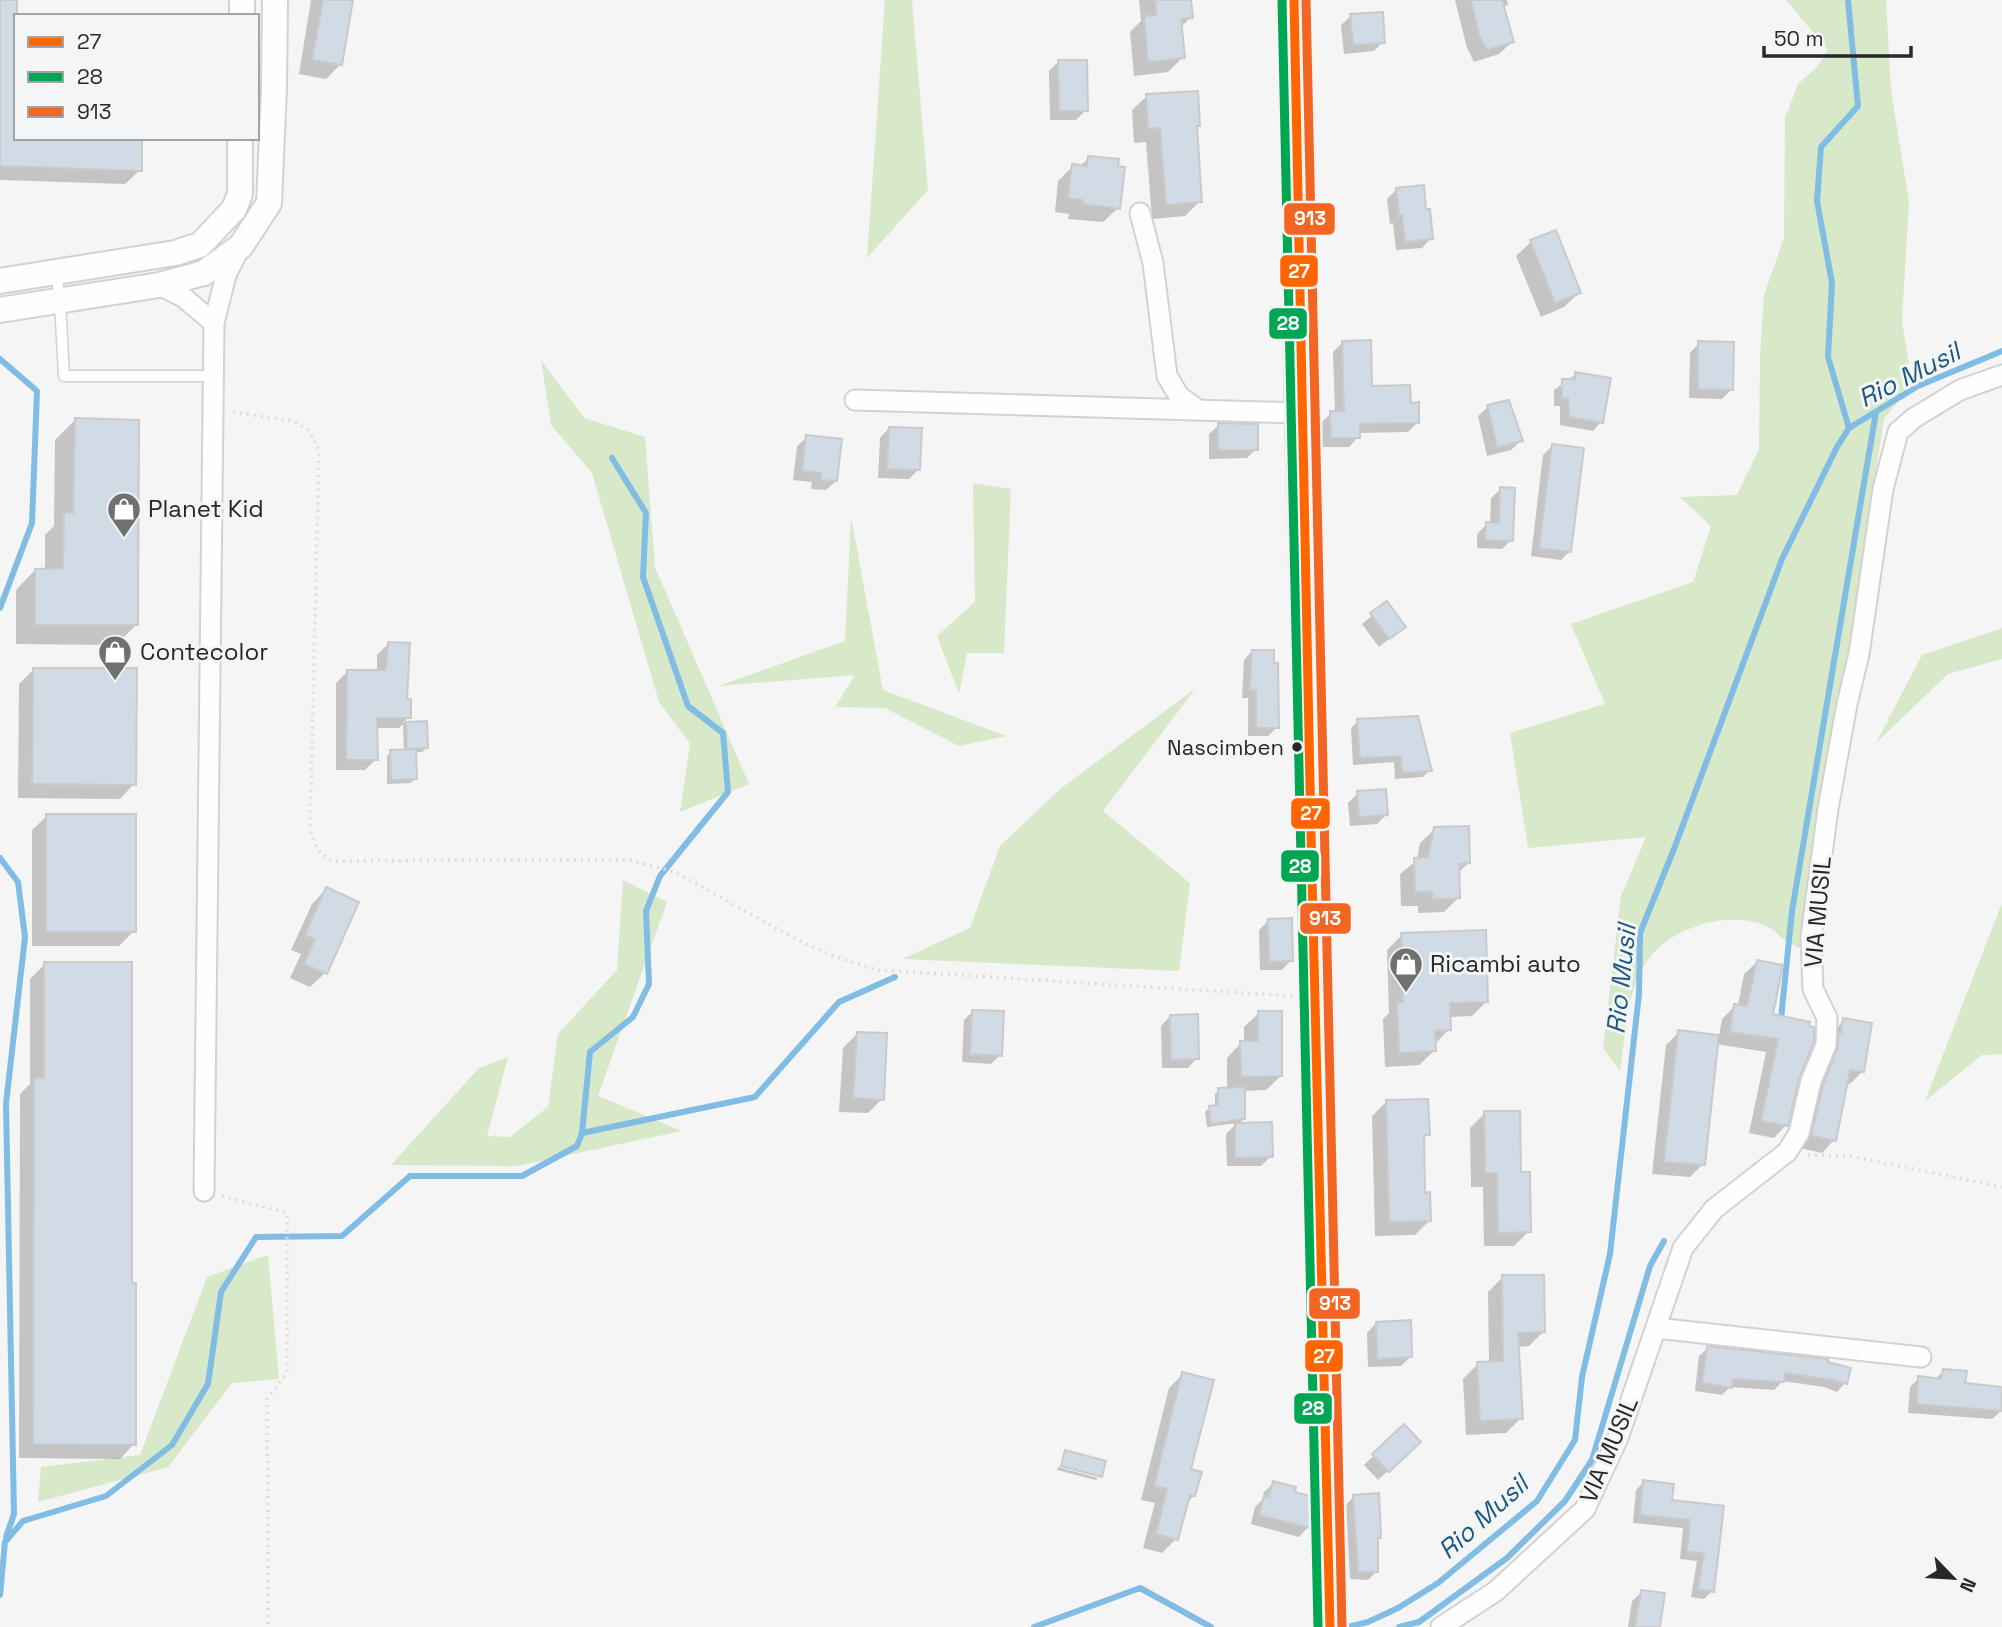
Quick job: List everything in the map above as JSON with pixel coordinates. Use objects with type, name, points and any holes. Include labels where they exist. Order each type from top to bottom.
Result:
[{"type":"main road","points":[[1294,0],[1300,413],[1330,1625]]},
{"type":"street","points":[[204,1191],[214,323],[226,275],[240,246],[269,203],[270,88],[275,0]]},
{"type":"street","points":[[0,281],[175,253],[200,245],[234,209],[240,194],[240,140]]},
{"type":"street","points":[[1140,213],[1153,263],[1167,376],[1179,396],[1198,410]]},
{"type":"street","points":[[0,310],[159,285],[204,272],[240,246]]},
{"type":"street","points":[[159,285],[183,297],[214,323]]},
{"type":"street","name":"VIA MUSIL","points":[[1441,1627],[1496,1591],[1585,1509],[1618,1438],[1683,1248],[1714,1209],[1787,1152],[1799,1133],[1811,1081],[1826,1045],[1826,1018],[1813,989],[1811,937],[1830,796],[1859,654],[1883,489],[1898,432],[1913,418],[1960,390],[2002,375]]},
{"type":"street","points":[[855,400],[1300,413]]},
{"type":"street","points":[[1656,1328],[1921,1357]]},
{"type":"lane","points":[[56,272],[64,376],[214,376]]},
{"type":"path","points":[[214,409],[293,421],[310,430],[319,451],[310,831],[317,849],[331,861],[629,860],[675,872],[794,939],[833,956],[877,970],[1316,998]]},
{"type":"path","points":[[1787,1152],[1822,1157],[1850,1156],[2002,1187]]},
{"type":"path","points":[[204,1191],[287,1213],[287,1373],[267,1399],[268,1627]]},
{"type":"green space","points":[[885,0],[912,0],[928,190],[867,258]]},
{"type":"green space","points":[[1786,0],[1886,0],[1891,90],[1909,202],[1902,321],[1911,377],[1909,388],[1884,419],[1817,853],[1806,951],[1785,940],[1772,929],[1748,921],[1714,921],[1681,933],[1661,946],[1647,961],[1637,979],[1620,1071],[1603,1048],[1621,896],[1646,837],[1528,848],[1510,733],[1605,704],[1571,624],[1693,582],[1711,526],[1680,497],[1737,495],[1759,449],[1764,295],[1784,238],[1785,118],[1798,84],[1817,67],[1828,50]]},
{"type":"green space","points":[[541,360],[584,418],[645,437],[655,567],[749,784],[680,812],[690,744],[659,702],[592,473],[551,425]]},
{"type":"green space","points":[[973,483],[1011,489],[1004,653],[967,653],[959,694],[937,636],[975,602]]},
{"type":"green space","points":[[851,517],[883,690],[1006,736],[959,746],[885,708],[835,707],[855,675],[718,686],[845,641]]},
{"type":"green space","points":[[2002,628],[2002,659],[1948,674],[1876,743],[1922,655]]},
{"type":"green space","points":[[1196,688],[1103,811],[1190,883],[1179,971],[902,959],[970,928],[1000,846],[1060,789]]},
{"type":"green space","points":[[623,880],[667,902],[598,1096],[682,1131],[517,1166],[391,1165],[479,1068],[508,1057],[487,1136],[510,1137],[548,1107],[558,1034],[617,970]]},
{"type":"green space","points":[[2002,903],[2002,1054],[1982,1055],[1925,1101]]},
{"type":"green space","points":[[268,1255],[279,1379],[232,1383],[168,1467],[38,1502],[41,1467],[140,1455],[207,1277]]},
{"type":"building","points":[[0,0],[17,0],[17,14],[14,14],[14,140],[142,140],[142,171],[0,166]]},
{"type":"building","points":[[323,0],[353,0],[342,65],[312,60]]},
{"type":"building","points":[[1155,0],[1191,0],[1193,18],[1181,19],[1185,58],[1148,62],[1144,16],[1156,15]]},
{"type":"building","points":[[1471,0],[1502,0],[1514,42],[1487,50],[1479,35]]},
{"type":"building","points":[[1383,12],[1385,43],[1353,45],[1350,14]]},
{"type":"building","points":[[1058,60],[1087,60],[1088,111],[1059,111]]},
{"type":"building","points":[[1198,91],[1200,126],[1197,126],[1202,202],[1166,205],[1160,128],[1148,129],[1146,94]]},
{"type":"building","points":[[1088,156],[1119,159],[1118,166],[1125,167],[1120,209],[1082,204],[1083,200],[1068,198],[1072,164],[1087,166]]},
{"type":"building","points":[[1424,185],[1433,239],[1405,242],[1396,188]]},
{"type":"building","points":[[1556,230],[1581,293],[1555,303],[1530,240]]},
{"type":"building","points":[[1371,340],[1372,386],[1410,385],[1411,403],[1419,402],[1419,423],[1360,424],[1360,438],[1331,438],[1330,411],[1344,411],[1342,341]]},
{"type":"building","points":[[1698,341],[1734,342],[1733,390],[1698,389]]},
{"type":"building","points":[[1575,372],[1611,378],[1603,423],[1569,417],[1568,398],[1562,398],[1562,379],[1575,379]]},
{"type":"building","points":[[1509,400],[1523,441],[1497,447],[1487,405]]},
{"type":"building","points":[[75,418],[139,420],[138,625],[35,625],[35,569],[63,568],[64,513],[73,513]]},
{"type":"building","points":[[1218,423],[1258,424],[1258,450],[1218,450]]},
{"type":"building","points":[[889,427],[922,428],[920,470],[887,469]]},
{"type":"building","points":[[806,435],[842,439],[837,481],[820,480],[821,473],[802,471]]},
{"type":"building","points":[[1552,444],[1584,448],[1571,552],[1539,548]]},
{"type":"building","points":[[1500,487],[1515,488],[1513,541],[1485,540],[1486,522],[1499,523]]},
{"type":"building","points":[[1387,601],[1406,627],[1389,639],[1370,613]]},
{"type":"building","points":[[388,642],[410,643],[407,699],[411,699],[411,718],[377,718],[378,760],[346,760],[347,670],[386,670]]},
{"type":"building","points":[[1252,650],[1274,650],[1274,663],[1278,663],[1279,728],[1256,728],[1256,690],[1250,690]]},
{"type":"building","points":[[33,668],[137,668],[136,785],[32,784]]},
{"type":"building","points":[[1418,716],[1432,771],[1402,773],[1401,756],[1360,758],[1357,719]]},
{"type":"building","points":[[427,721],[428,748],[407,749],[406,722]]},
{"type":"building","points":[[416,749],[417,779],[391,780],[390,750]]},
{"type":"building","points":[[1386,789],[1388,815],[1359,817],[1357,791]]},
{"type":"building","points":[[46,814],[136,814],[136,932],[46,932]]},
{"type":"building","points":[[1469,826],[1470,863],[1459,864],[1460,898],[1433,899],[1432,892],[1415,892],[1414,858],[1428,857],[1434,827]]},
{"type":"building","points":[[326,887],[359,902],[327,974],[304,964],[315,939],[305,935]]},
{"type":"building","points":[[1292,918],[1293,961],[1269,962],[1268,919]]},
{"type":"building","points":[[1486,930],[1488,1002],[1450,1003],[1451,1030],[1435,1031],[1436,1051],[1399,1053],[1397,1002],[1403,1002],[1401,933]]},
{"type":"building","points":[[1757,960],[1783,965],[1773,1014],[1810,1022],[1809,1026],[1814,1027],[1814,1042],[1799,1078],[1788,1126],[1761,1121],[1778,1039],[1730,1032],[1734,1004],[1747,1006]]},
{"type":"building","points":[[44,962],[132,962],[132,1283],[136,1283],[136,1445],[33,1444],[34,1078],[44,1078]]},
{"type":"building","points":[[972,1010],[1004,1011],[1002,1056],[970,1054]]},
{"type":"building","points":[[1258,1011],[1282,1011],[1282,1076],[1241,1077],[1240,1041],[1258,1041]]},
{"type":"building","points":[[1198,1014],[1199,1059],[1171,1060],[1170,1015]]},
{"type":"building","points":[[1843,1018],[1872,1023],[1864,1072],[1850,1070],[1836,1141],[1811,1136],[1823,1085],[1837,1049]]},
{"type":"building","points":[[1678,1030],[1719,1035],[1705,1165],[1664,1162]]},
{"type":"building","points":[[857,1032],[887,1033],[884,1100],[853,1098]]},
{"type":"building","points":[[1245,1087],[1245,1119],[1211,1124],[1209,1106],[1218,1105],[1218,1088]]},
{"type":"building","points":[[1428,1099],[1430,1135],[1424,1135],[1425,1193],[1430,1192],[1431,1221],[1389,1222],[1386,1100]]},
{"type":"building","points":[[1484,1111],[1520,1111],[1521,1172],[1530,1172],[1531,1232],[1498,1233],[1497,1173],[1485,1173]]},
{"type":"building","points":[[1272,1122],[1273,1157],[1235,1158],[1235,1123]]},
{"type":"building","points":[[1502,1275],[1544,1275],[1545,1332],[1518,1333],[1523,1419],[1480,1421],[1477,1362],[1503,1361]]},
{"type":"building","points":[[1411,1320],[1412,1357],[1377,1359],[1376,1322]]},
{"type":"building","points":[[1707,1346],[1828,1359],[1828,1362],[1851,1368],[1847,1384],[1785,1373],[1784,1382],[1733,1379],[1732,1388],[1702,1383]]},
{"type":"building","points":[[1943,1369],[1967,1371],[1965,1383],[2002,1387],[2002,1411],[1917,1404],[1918,1376],[1941,1379]]},
{"type":"building","points":[[1182,1372],[1214,1380],[1191,1469],[1202,1472],[1195,1496],[1190,1495],[1178,1540],[1156,1534],[1167,1489],[1154,1486]]},
{"type":"building","points":[[1404,1424],[1421,1442],[1389,1472],[1372,1454]]},
{"type":"building","points":[[1065,1450],[1106,1461],[1102,1477],[1061,1466]]},
{"type":"building","points":[[1643,1480],[1674,1484],[1672,1500],[1724,1506],[1714,1592],[1698,1589],[1704,1553],[1687,1552],[1690,1520],[1640,1515]]},
{"type":"building","points":[[1273,1481],[1296,1487],[1295,1492],[1310,1496],[1310,1528],[1259,1515],[1264,1496],[1269,1497]]},
{"type":"building","points":[[1379,1493],[1381,1538],[1378,1538],[1378,1572],[1358,1572],[1353,1495]]},
{"type":"building","points":[[1641,1590],[1665,1593],[1660,1627],[1635,1627]]},
{"type":"waterway","points":[[1848,0],[1858,106],[1821,147],[1817,201],[1832,283],[1828,357],[1849,428]]},
{"type":"waterway","name":"Rio Musil","points":[[1348,1627],[1368,1622],[1398,1608],[1438,1583],[1537,1501],[1575,1440],[1582,1377],[1610,1254],[1639,994],[1640,933],[1782,559],[1849,428],[1918,386],[2002,351]]},
{"type":"waterway","points":[[0,359],[37,391],[32,523],[0,608]]},
{"type":"waterway","points":[[1781,1019],[1792,911],[1876,412]]},
{"type":"waterway","points":[[0,1595],[5,1542],[23,1521],[106,1496],[172,1445],[208,1384],[221,1292],[256,1237],[342,1236],[410,1176],[522,1176],[577,1146],[582,1133],[590,1052],[633,1017],[649,984],[646,911],[660,876],[728,792],[723,733],[688,706],[643,577],[646,513],[612,458]]},
{"type":"waterway","points":[[0,858],[18,882],[25,937],[6,1104],[14,1514],[6,1537]]},
{"type":"waterway","points":[[582,1133],[755,1097],[839,1002],[895,977]]},
{"type":"waterway","points":[[1399,1627],[1419,1622],[1507,1558],[1565,1501],[1592,1460],[1650,1266],[1664,1241]]},
{"type":"waterway","name":"Rio Musil","points":[[1034,1627],[1140,1588],[1211,1627]]},
{"type":"transit line","name":"28","points":[[1282,0],[1318,1627]]},
{"type":"transit line","name":"27","points":[[1294,0],[1330,1627]]},
{"type":"transit line","name":"913","points":[[1306,0],[1342,1627]]},
{"type":"place","name":"Planet Kid","points":[[124,539]]},
{"type":"place","name":"Contecolor","points":[[115,682]]},
{"type":"place","name":"Nascimben","points":[[1297,747]]},
{"type":"place","name":"Ricambi auto","points":[[1406,994]]}]
